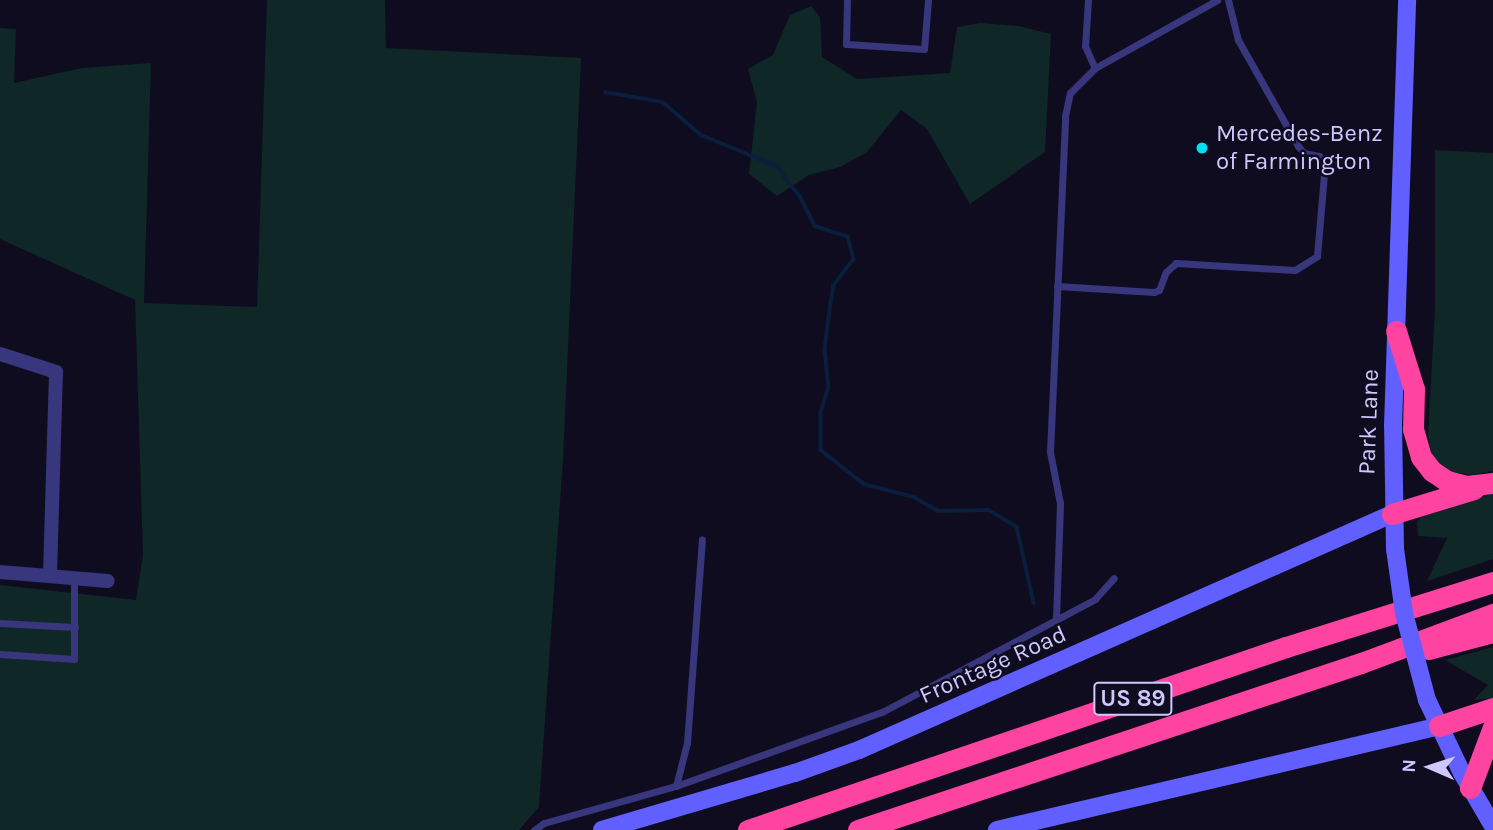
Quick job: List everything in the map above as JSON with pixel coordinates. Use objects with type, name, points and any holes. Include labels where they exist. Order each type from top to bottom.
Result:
[{"type":"highway","points":[[1396,331],[1414,389],[1415,439],[1426,464],[1438,476],[1457,484],[1493,483]]},
{"type":"highway","points":[[1392,514],[1493,483]]},
{"type":"highway","name":"US 89","points":[[748,830],[1462,590],[1493,577]]},
{"type":"highway","points":[[1462,590],[1493,582]]},
{"type":"highway","points":[[1361,663],[1493,614]]},
{"type":"highway","name":"US 89","points":[[858,830],[1361,663],[1493,632]]},
{"type":"highway","points":[[1439,726],[1493,708]]},
{"type":"highway","points":[[1470,788],[1493,727]]},
{"type":"highway","points":[[732,830],[804,811]]},
{"type":"main road","name":"Park Lane","points":[[1407,0],[1396,331],[1392,514],[1395,549],[1404,613],[1427,700],[1470,788],[1493,826]]},
{"type":"main road","name":"Frontage Road","points":[[602,830],[795,773],[859,750],[1392,514]]},
{"type":"main road","points":[[997,830],[1439,726]]},
{"type":"street","points":[[0,354],[56,372],[50,576]]},
{"type":"street","points":[[0,572],[108,581]]},
{"type":"lane","points":[[847,0],[846,44],[924,49],[928,0]]},
{"type":"lane","points":[[1088,0],[1084,46],[1094,68]]},
{"type":"lane","points":[[1197,0],[1197,11]]},
{"type":"lane","points":[[1055,620],[1060,503],[1049,452],[1066,116],[1070,93],[1094,68],[1217,0]]},
{"type":"lane","points":[[1057,286],[1154,292],[1159,290],[1166,272],[1176,263],[1295,270],[1317,256],[1325,163],[1319,156],[1304,153],[1298,146],[1238,40],[1228,0]]},
{"type":"lane","points":[[676,786],[687,743],[702,540]]},
{"type":"lane","points":[[0,654],[74,659],[74,578]]},
{"type":"lane","points":[[534,830],[544,823],[676,786],[882,712],[1095,599],[1114,578]]},
{"type":"lane","points":[[0,623],[75,627]]},
{"type":"green space","points":[[267,0],[385,0],[386,48],[581,58],[563,459],[539,807],[519,830],[0,830],[0,585],[136,600],[143,555],[135,300],[0,239],[0,28],[16,29],[14,83],[82,68],[151,63],[144,303],[257,307]]},
{"type":"green space","points":[[811,6],[820,17],[822,57],[857,79],[950,73],[957,27],[980,23],[1019,26],[1051,34],[1045,152],[970,204],[927,129],[901,110],[867,152],[840,167],[809,175],[777,196],[749,174],[757,102],[748,69],[773,55],[790,15]]},
{"type":"green space","points":[[1435,150],[1493,153],[1493,471],[1472,475],[1453,472],[1439,463],[1433,457],[1428,436],[1435,308]]},
{"type":"green space","points":[[1493,494],[1493,559],[1427,581],[1447,538],[1418,536],[1417,522],[1421,517]]},
{"type":"green space","points":[[1493,647],[1493,698],[1474,700],[1488,685],[1445,660]]},
{"type":"waterway","points":[[605,92],[663,102],[701,135],[777,166],[800,196],[815,226],[848,237],[854,259],[834,286],[831,303],[825,350],[829,387],[821,414],[821,450],[864,484],[914,497],[938,511],[989,510],[1017,527],[1034,603]]},
{"type":"place","name":"Mercedes-Benz of Farmington","points":[[1202,148]]}]
